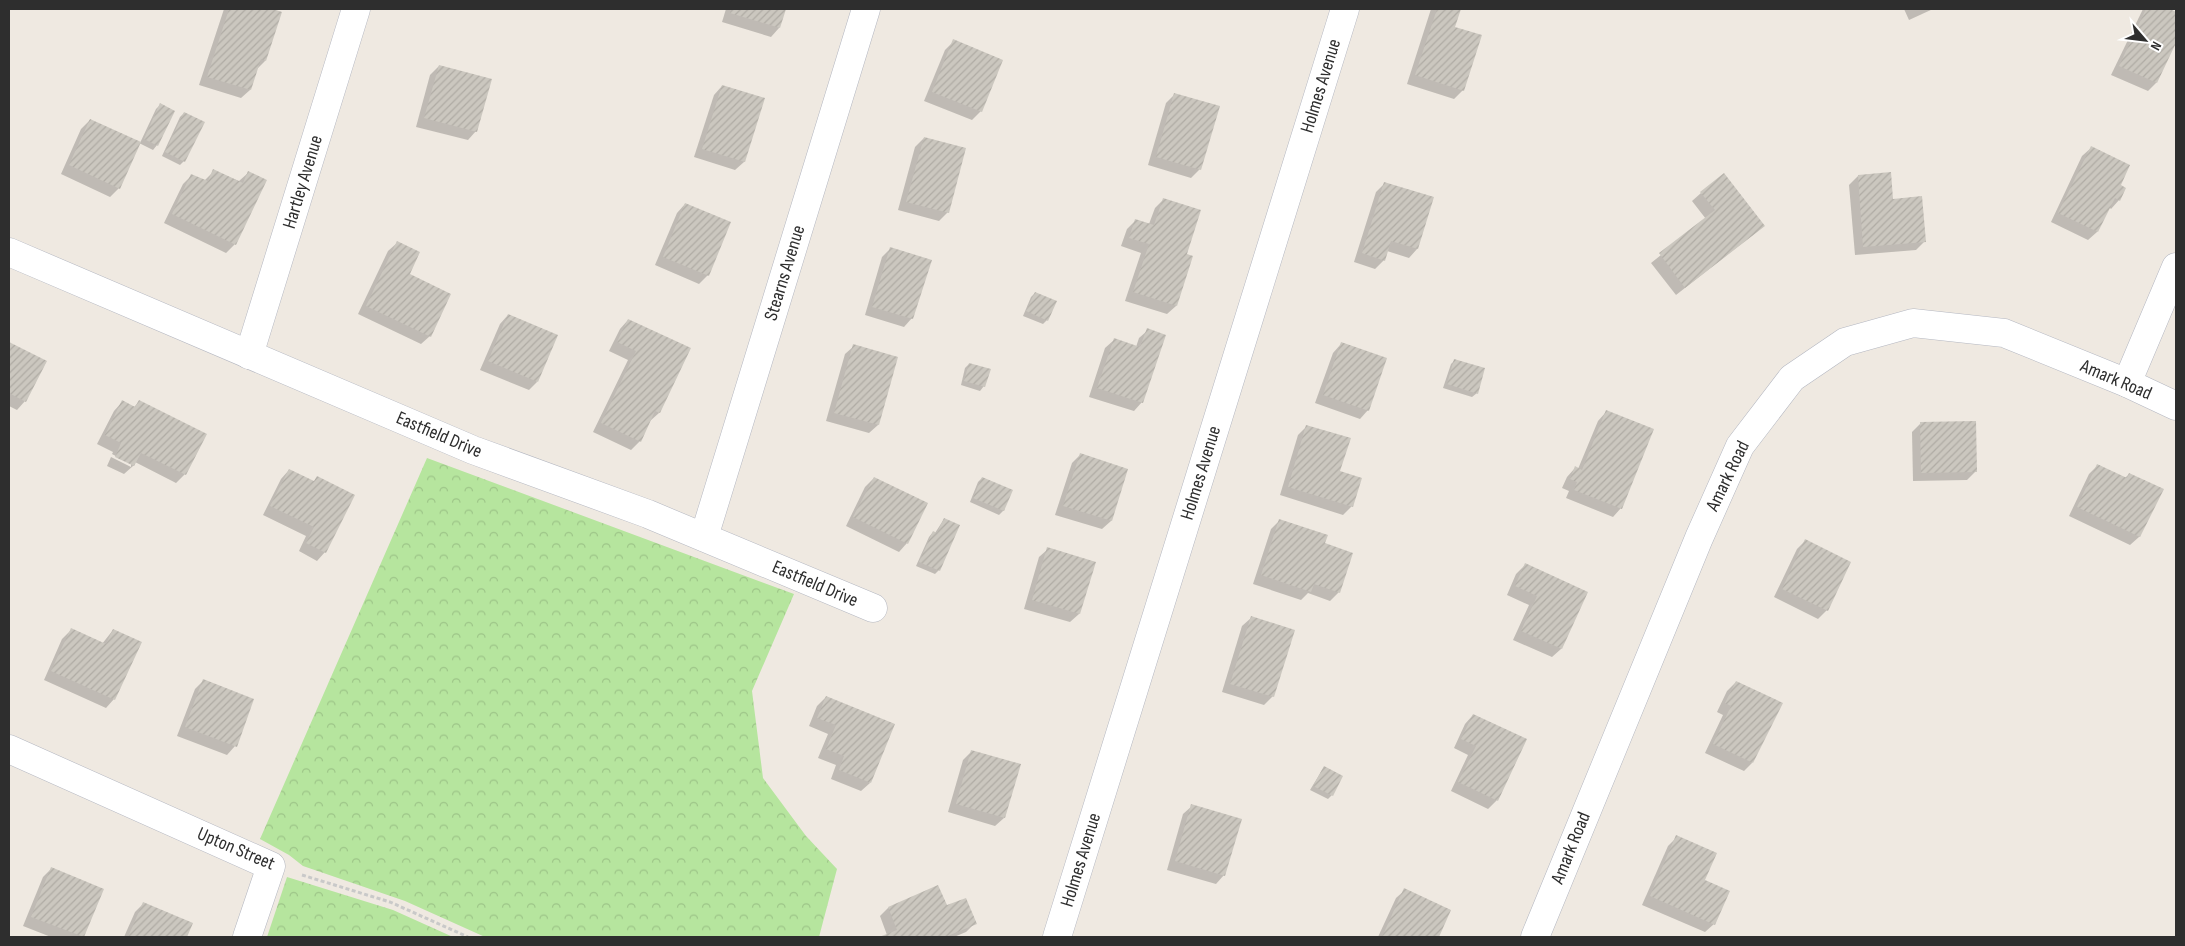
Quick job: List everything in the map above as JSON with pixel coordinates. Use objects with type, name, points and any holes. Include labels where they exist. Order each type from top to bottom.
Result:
[{"type":"street","name":"Hartley Avenue","points":[[250,355],[356,9]]},
{"type":"street","name":"Stearns Avenue","points":[[704,537],[866,9]]},
{"type":"street","name":"Holmes Avenue","points":[[1057,937],[1345,9]]},
{"type":"street","name":"Eastfield Drive","points":[[9,252],[473,450],[648,514],[872,608]]},
{"type":"street","points":[[2127,383],[2176,267]]},
{"type":"street","name":"Amark Road","points":[[1535,937],[1688,566],[1740,446],[1792,378],[1845,342],[1913,323],[2004,333],[2127,383],[2176,406]]},
{"type":"street","name":"Upton Street","points":[[9,749],[271,866]]},
{"type":"street","points":[[247,937],[271,866]]},
{"type":"path","name":"Upton Street","points":[[271,866],[390,902],[468,937]]},
{"type":"green space","points":[[427,458],[794,594],[752,691],[763,778],[806,836],[837,869],[819,937],[485,937],[405,901],[303,866],[289,855],[260,839]]},
{"type":"green space","points":[[287,877],[393,910],[453,937],[267,937]]},
{"type":"building","points":[[229,9],[273,9],[282,12],[266,61],[261,59],[251,90],[207,77]]},
{"type":"building","points":[[731,9],[786,9],[780,28],[730,13]]},
{"type":"building","points":[[1437,9],[1461,9],[1455,27],[1482,35],[1464,91],[1415,75]]},
{"type":"building","points":[[2146,9],[2170,9],[2176,12],[2176,43],[2157,83],[2119,66]]},
{"type":"building","points":[[953,39],[1003,60],[982,112],[932,92]]},
{"type":"building","points":[[439,65],[492,79],[477,132],[424,118]]},
{"type":"building","points":[[722,85],[765,98],[745,162],[702,149]]},
{"type":"building","points":[[1174,93],[1220,106],[1201,170],[1156,157]]},
{"type":"building","points":[[160,103],[175,111],[158,146],[144,139]]},
{"type":"building","points":[[184,112],[205,122],[185,162],[165,152]]},
{"type":"building","points":[[90,119],[141,142],[120,189],[69,165]]},
{"type":"building","points":[[924,137],[966,148],[949,213],[906,202]]},
{"type":"building","points":[[2091,146],[2130,165],[2121,185],[2126,188],[2120,201],[2115,198],[2098,232],[2058,213]]},
{"type":"building","points":[[213,169],[243,183],[248,171],[267,180],[236,245],[172,214],[191,174],[208,181]]},
{"type":"building","points":[[1891,172],[1893,199],[1922,196],[1926,242],[1863,247],[1858,175]]},
{"type":"building","points":[[1724,173],[1765,226],[1685,288],[1659,253],[1715,210],[1700,192]]},
{"type":"building","points":[[1384,182],[1434,197],[1418,249],[1391,241],[1385,261],[1362,253]]},
{"type":"building","points":[[1163,198],[1201,210],[1187,254],[1193,256],[1177,306],[1133,292],[1149,244],[1129,238],[1135,219],[1154,225]]},
{"type":"building","points":[[685,203],[731,222],[709,276],[663,257]]},
{"type":"building","points":[[397,241],[420,252],[410,274],[451,294],[431,337],[366,306]]},
{"type":"building","points":[[890,247],[932,260],[913,319],[872,307]]},
{"type":"building","points":[[1035,292],[1057,301],[1048,321],[1026,311]]},
{"type":"building","points":[[508,314],[558,335],[538,382],[488,361]]},
{"type":"building","points":[[628,319],[691,348],[660,413],[655,411],[641,442],[601,423],[636,351],[617,342]]},
{"type":"building","points":[[1147,328],[1166,335],[1143,403],[1097,388],[1114,338],[1140,347]]},
{"type":"building","points":[[9,342],[47,361],[26,402],[9,393]]},
{"type":"building","points":[[1341,342],[1387,358],[1369,411],[1323,395]]},
{"type":"building","points":[[853,344],[898,357],[879,425],[834,413]]},
{"type":"building","points":[[1454,359],[1485,368],[1478,394],[1447,384]]},
{"type":"building","points":[[969,363],[991,369],[985,387],[964,381]]},
{"type":"building","points":[[122,400],[135,407],[139,400],[207,434],[186,475],[141,453],[134,466],[115,457],[121,443],[105,435]]},
{"type":"building","points":[[1606,410],[1654,429],[1622,509],[1574,490],[1577,482],[1570,479],[1575,466],[1582,470]]},
{"type":"building","points":[[1976,421],[1977,472],[1921,473],[1920,422]]},
{"type":"building","points":[[1306,425],[1351,438],[1340,471],[1362,478],[1353,507],[1288,487]]},
{"type":"building","points":[[1080,453],[1128,469],[1112,521],[1063,506]]},
{"type":"building","points":[[2097,464],[2127,478],[2129,473],[2164,489],[2140,537],[2077,507]]},
{"type":"building","points":[[289,469],[314,481],[317,476],[355,495],[326,553],[306,543],[314,527],[270,506]]},
{"type":"building","points":[[874,477],[928,503],[908,544],[853,517]]},
{"type":"building","points":[[982,477],[1013,490],[1004,511],[973,498]]},
{"type":"building","points":[[944,518],[960,525],[940,571],[919,562],[933,531],[937,533]]},
{"type":"building","points":[[1279,519],[1328,535],[1325,543],[1353,553],[1340,593],[1314,584],[1311,592],[1261,575]]},
{"type":"building","points":[[1805,539],[1851,562],[1828,611],[1782,589]]},
{"type":"building","points":[[1047,547],[1096,562],[1080,614],[1032,600]]},
{"type":"building","points":[[1525,563],[1588,592],[1562,649],[1521,631],[1537,596],[1515,586]]},
{"type":"building","points":[[1251,616],[1295,630],[1274,697],[1230,684]]},
{"type":"building","points":[[71,628],[106,644],[113,629],[142,642],[115,700],[51,671]]},
{"type":"building","points":[[203,679],[254,699],[237,747],[185,727]]},
{"type":"building","points":[[1736,681],[1783,703],[1753,763],[1713,744],[1731,706],[1725,703]]},
{"type":"building","points":[[826,696],[895,724],[871,783],[839,770],[844,756],[826,749],[836,725],[817,718]]},
{"type":"building","points":[[1473,714],[1527,739],[1498,801],[1458,782],[1476,746],[1461,739]]},
{"type":"building","points":[[971,750],[1021,764],[1005,818],[956,804]]},
{"type":"building","points":[[1324,766],[1343,776],[1333,796],[1313,786]]},
{"type":"building","points":[[1191,804],[1242,819],[1225,876],[1175,861]]},
{"type":"building","points":[[1676,835],[1717,853],[1705,880],[1730,891],[1715,925],[1650,896]]},
{"type":"building","points":[[51,867],[104,889],[84,937],[31,917]]},
{"type":"building","points":[[938,885],[947,905],[966,898],[977,924],[945,937],[879,937],[897,930],[888,907]]},
{"type":"building","points":[[1404,888],[1451,910],[1439,937],[1382,937]]},
{"type":"building","points":[[143,902],[193,923],[187,937],[128,937]]}]
